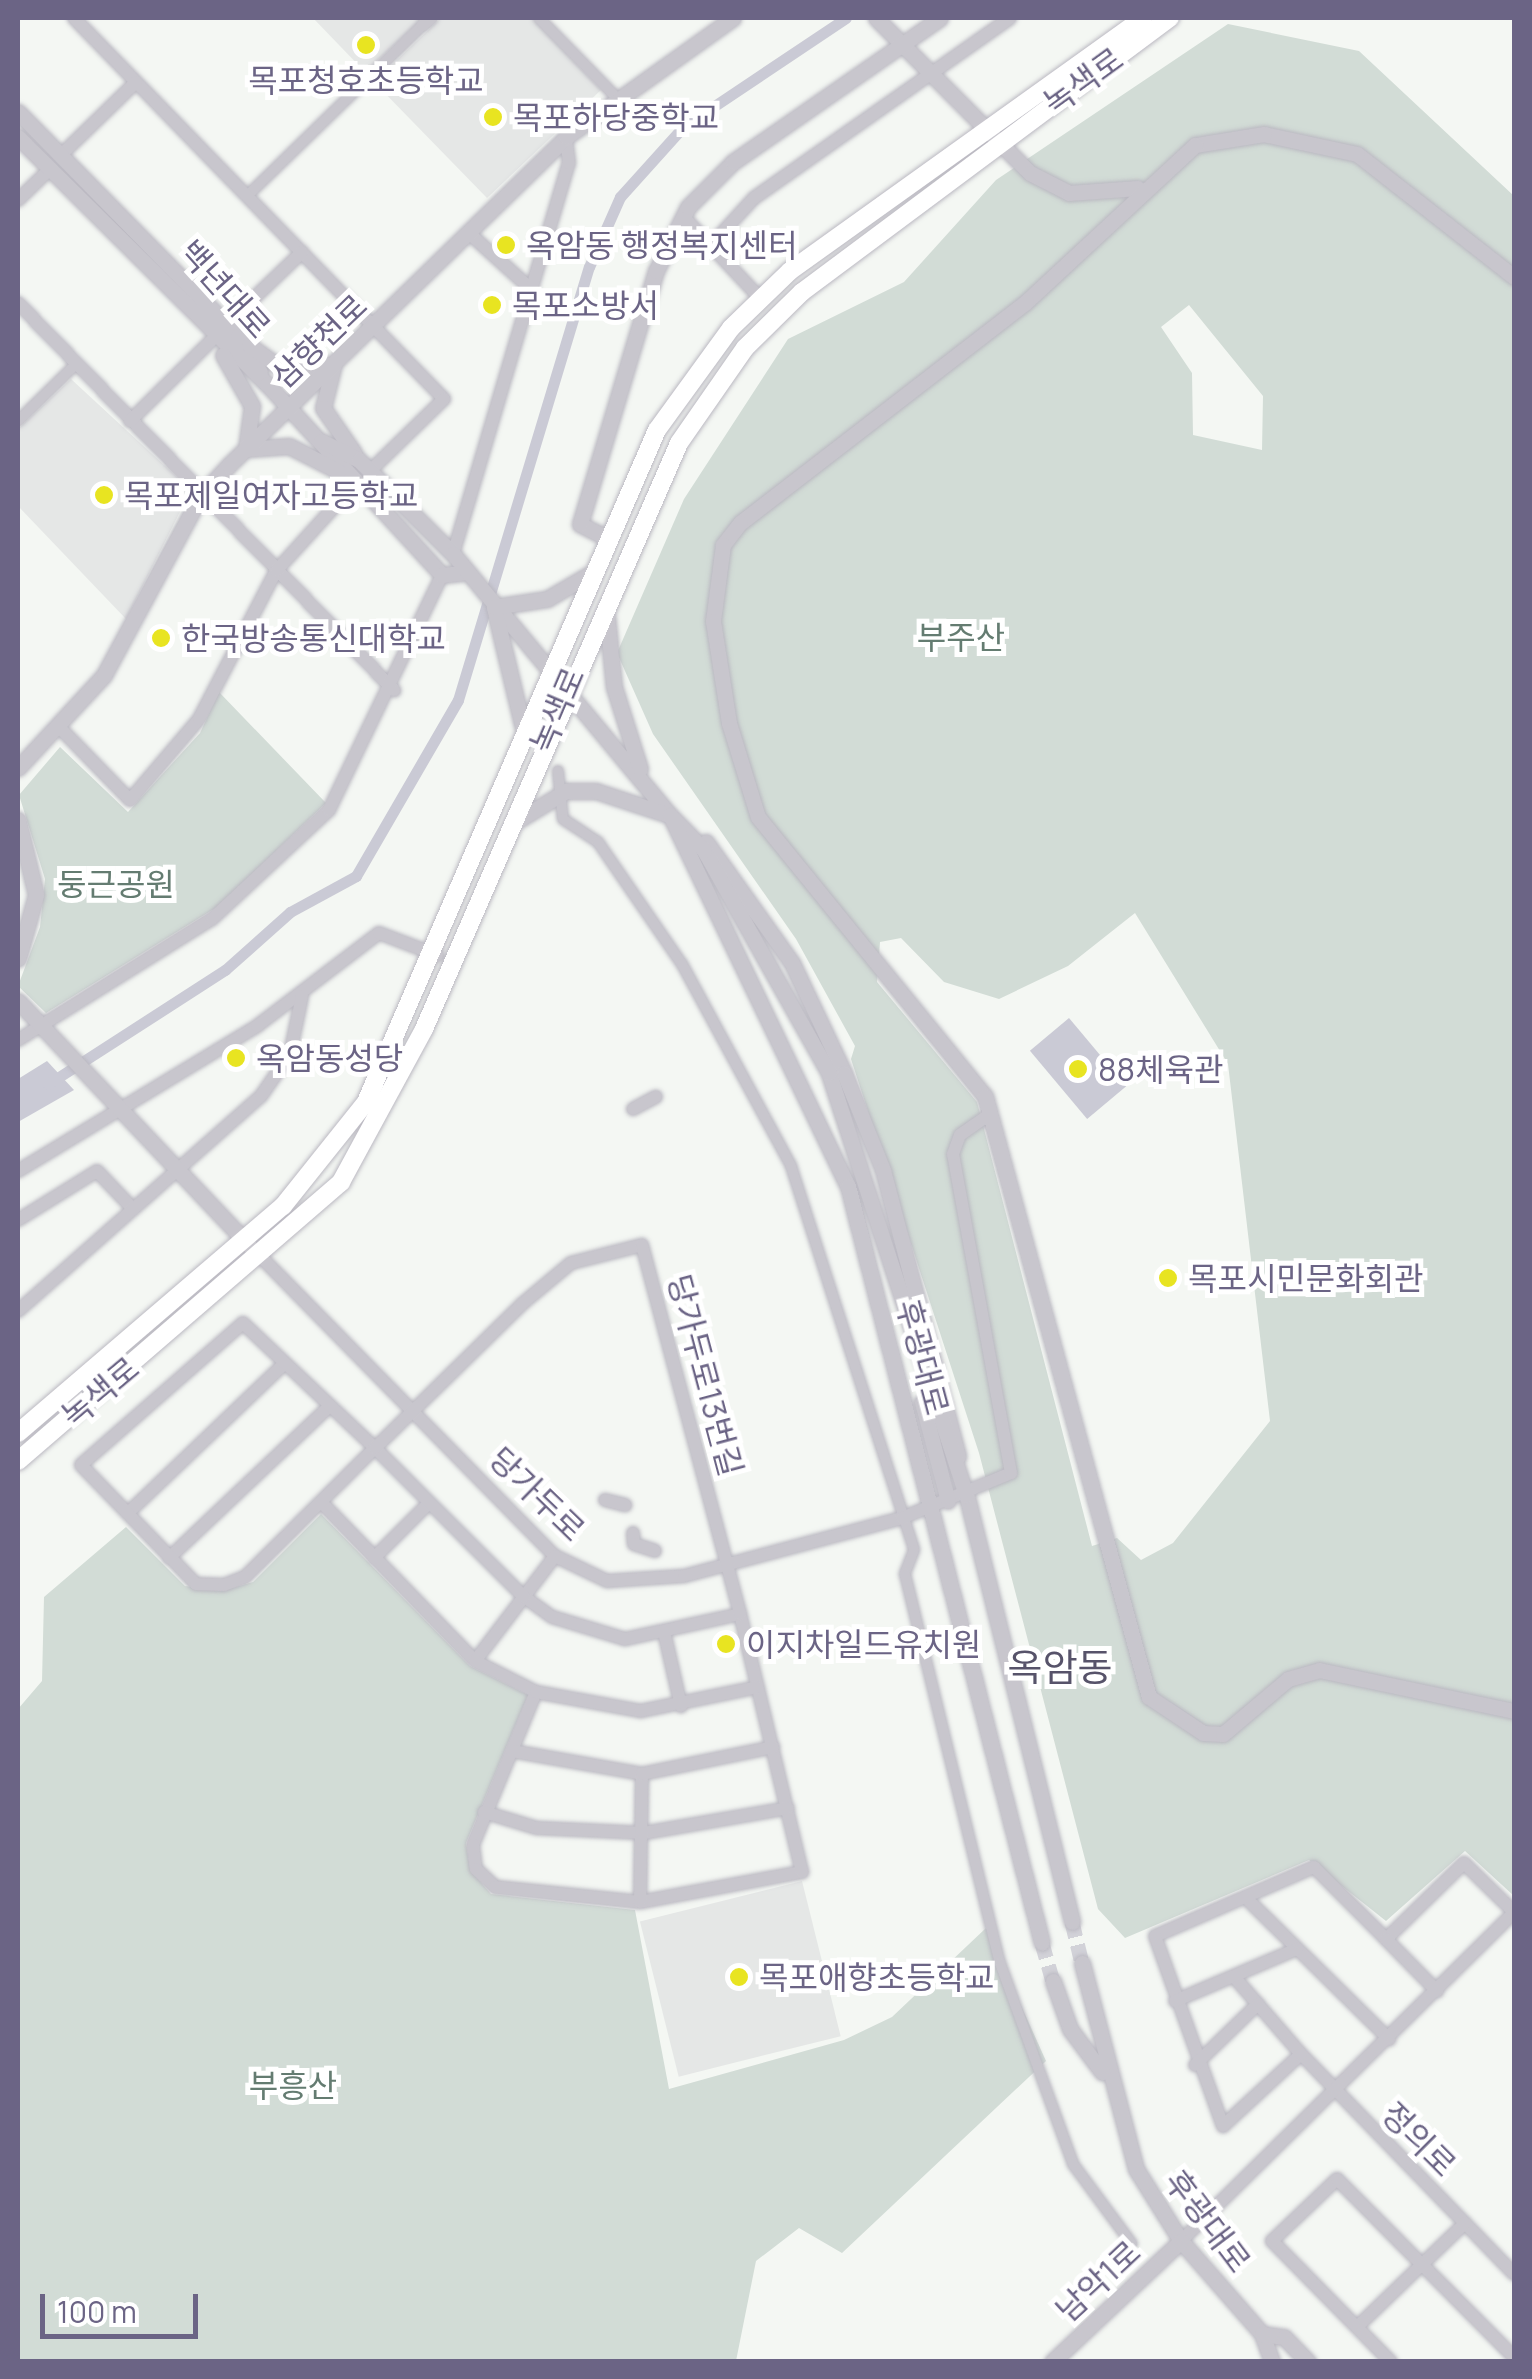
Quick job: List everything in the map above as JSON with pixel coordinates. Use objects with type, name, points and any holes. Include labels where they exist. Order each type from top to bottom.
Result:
[{"type":"main road","name":"녹색로","points":[[18,1461],[261,1257],[341,1182],[384,1115],[610,592],[679,443],[745,348],[802,292],[1143,18]]},
{"type":"main road","name":"녹색로","points":[[18,1432],[244,1239],[320,1168],[366,1102],[437,956],[523,728],[542,657],[590,574],[657,430],[761,299],[1170,18]]},
{"type":"street","points":[[74,18],[444,399],[365,465]]},
{"type":"street","points":[[539,18],[618,99]]},
{"type":"street","name":"삼향천로","points":[[18,768],[60,728],[110,664],[202,495],[566,137],[731,18]]},
{"type":"street","points":[[876,18],[990,140],[1068,193],[1138,188]]},
{"type":"street","points":[[607,538],[580,524],[656,271],[684,216],[716,175],[940,18]]},
{"type":"street","points":[[711,245],[754,198],[1010,18]]},
{"type":"street","points":[[247,196],[427,21]]},
{"type":"street","points":[[60,156],[136,82]]},
{"type":"street","name":"백년대로","points":[[18,112],[232,330],[268,384]]},
{"type":"street","points":[[1514,277],[1381,166],[1289,136],[1234,133],[1195,145],[1138,188],[1026,302],[740,523],[717,578],[713,620],[729,723],[758,817],[966,1064],[989,1115],[1149,1697],[1203,1733],[1223,1734],[1288,1680],[1319,1670],[1514,1711]]},
{"type":"street","name":"백년대로","points":[[18,137],[212,339],[268,384]]},
{"type":"street","points":[[302,252],[232,330],[285,372],[334,364],[323,408],[365,465],[453,554],[569,163],[566,137]]},
{"type":"street","points":[[18,200],[49,170]]},
{"type":"street","points":[[684,216],[761,299]]},
{"type":"street","points":[[470,234],[532,290]]},
{"type":"street","points":[[18,303],[394,690]]},
{"type":"street","points":[[130,421],[212,339],[248,395],[246,449],[288,446],[348,479]]},
{"type":"street","points":[[18,421],[76,364]]},
{"type":"street","points":[[268,384],[320,441],[348,479],[442,575],[462,574]]},
{"type":"street","points":[[320,441],[365,465]]},
{"type":"street","points":[[60,728],[130,800],[199,719],[276,571],[348,479]]},
{"type":"street","name":"후광대로","points":[[453,554],[462,574],[542,657],[670,815],[704,850],[829,1072],[966,1494],[1072,1922]]},
{"type":"street","points":[[523,728],[516,684],[494,607],[554,596],[590,574]]},
{"type":"street","points":[[18,1040],[44,1028],[212,919],[329,810],[394,690],[442,575]]},
{"type":"street","points":[[610,592],[604,639],[644,782]]},
{"type":"street","points":[[558,771],[563,819],[598,842],[682,964],[791,1166],[914,1550],[905,1574],[1000,1963],[1073,2164],[1132,2244]]},
{"type":"street","points":[[508,827],[560,794],[596,790],[670,815]]},
{"type":"street","name":"후광대로","points":[[670,815],[848,1186],[941,1503],[1042,1944]]},
{"type":"street","points":[[18,820],[36,882],[18,960]]},
{"type":"street","points":[[18,1171],[116,1104],[302,996],[379,933],[437,956]]},
{"type":"street","points":[[19,1308],[177,1170],[282,1071],[302,996]]},
{"type":"street","points":[[18,1001],[261,1257]]},
{"type":"street","points":[[634,1109],[656,1096]]},
{"type":"street","name":"당가두로","points":[[261,1257],[555,1556],[606,1581],[728,1566],[902,1518],[999,1484],[1014,1460],[954,1154],[960,1136],[989,1115]]},
{"type":"street","points":[[18,1220],[97,1171],[133,1209]]},
{"type":"street","name":"당가두로13번길","points":[[414,1410],[571,1263],[642,1245],[728,1566]]},
{"type":"street","points":[[414,1410],[375,1448],[245,1577],[224,1585],[196,1584],[81,1464],[243,1323],[375,1448],[524,1596],[597,1634],[665,1636],[740,1614]]},
{"type":"street","points":[[128,1513],[285,1363]]},
{"type":"street","points":[[170,1558],[330,1406]]},
{"type":"street","points":[[606,1500],[624,1505]]},
{"type":"street","points":[[321,1502],[475,1660],[536,1692],[613,1710],[681,1706],[758,1688]]},
{"type":"street","points":[[374,1558],[428,1504]]},
{"type":"street","points":[[632,1533],[634,1544],[654,1551]]},
{"type":"street","points":[[475,1660],[555,1556]]},
{"type":"street","points":[[536,1692],[484,1812],[476,1869],[495,1887],[640,1902],[802,1872],[728,1566]]},
{"type":"street","points":[[665,1636],[681,1706]]},
{"type":"street","points":[[512,1750],[642,1774],[773,1747]]},
{"type":"street","points":[[640,1902],[642,1774]]},
{"type":"street","points":[[484,1812],[536,1828],[644,1833],[788,1808]]},
{"type":"street","points":[[1181,2242],[1514,1913],[1464,1863],[1386,1939]]},
{"type":"street","points":[[1301,2054],[1223,2126],[1195,2065],[1155,1936],[1249,1901],[1314,1866],[1436,1991]]},
{"type":"street","points":[[1249,1901],[1389,2039]]},
{"type":"street","points":[[1174,2001],[1236,1979],[1297,1949]]},
{"type":"street","name":"후광대로","points":[[1082,1964],[1104,2076],[1136,2168],[1181,2242],[1262,2334],[1272,2362]]},
{"type":"street","name":"정의로","points":[[1236,1979],[1335,2093],[1514,2274]]},
{"type":"street","name":"후광대로","points":[[1052,1981],[1070,2028],[1104,2076]]},
{"type":"street","points":[[1195,2065],[1258,2004]]},
{"type":"street","points":[[1391,2362],[1272,2241],[1337,2179],[1514,2357]]},
{"type":"street","name":"정의로","points":[[1357,2327],[1465,2223]]},
{"type":"street","name":"남악1로","points":[[1052,2362],[1181,2242]]},
{"type":"street","name":"후광대로","points":[[1262,2334],[1284,2337],[1308,2362]]},
{"type":"shaded area","name":"목포청호초등학교","points":[[313,18],[423,18],[365,72]]},
{"type":"shaded area","name":"목포하당중학교","points":[[441,18],[532,18],[601,90],[487,198],[374,82]]},
{"type":"shaded area","name":"목포제일여자고등학교","points":[[71,379],[191,490],[126,619],[18,506],[18,429]]},
{"type":"shaded area","name":"88체육관","points":[[1069,1018],[1126,1086],[1087,1119],[1030,1051]]},
{"type":"shaded area","points":[[47,1061],[74,1090],[18,1122],[18,1079]]},
{"type":"shaded area","name":"목포애향초등학교","points":[[802,1881],[841,2036],[679,2077],[640,1921]]},
{"type":"green space","name":"부주산","points":[[1228,24],[1359,51],[1514,196],[1514,1896],[1465,1851],[1386,1921],[1309,1860],[1125,1938],[1098,1909],[979,1453],[851,1059],[855,1046],[796,939],[653,734],[617,653],[684,499],[788,339],[904,282],[996,180]],"holes":[[[1189,305],[1263,396],[1262,450],[1193,435],[1192,373],[1161,327]],[[1135,913],[1228,1064],[1270,1421],[1173,1543],[1141,1560],[1117,1538],[1092,1546],[977,1102],[877,982],[880,942],[901,938],[944,982],[999,999],[1068,966]]]},
{"type":"green space","name":"둥근공원","points":[[219,692],[326,803],[217,907],[46,1013],[18,986],[40,927],[45,879],[19,795],[60,747],[128,812],[200,733]]},
{"type":"green space","name":"부흥산","points":[[321,1514],[470,1666],[528,1695],[466,1843],[470,1870],[491,1894],[635,1910],[669,2089],[844,2040],[892,2017],[986,1928],[1046,2061],[842,2253],[799,2228],[756,2261],[736,2361],[18,2362],[18,1709],[42,1681],[44,1597],[126,1527],[185,1586],[222,1591],[253,1582]]},
{"type":"waterway","points":[[48,1084],[225,970],[290,912],[356,876],[458,700],[589,267],[620,197],[683,127],[846,18]]},
{"type":"tunnel","points":[[1072,1922],[1082,1963]]},
{"type":"tunnel","points":[[1042,1943],[1053,1981]]},
{"type":"place","name":"목포청호초등학교","points":[[366,45]]},
{"type":"place","name":"목포하당중학교","points":[[493,117]]},
{"type":"place","name":"옥암동 행정복지센터","points":[[506,245]]},
{"type":"place","name":"목포소방서","points":[[492,305]]},
{"type":"place","name":"목포제일여자고등학교","points":[[104,495]]},
{"type":"place","name":"한국방송통신대학교","points":[[161,638]]},
{"type":"place","name":"옥암동성당","points":[[236,1058]]},
{"type":"place","name":"88체육관","points":[[1078,1069]]},
{"type":"place","name":"목포시민문화회관","points":[[1168,1278]]},
{"type":"place","name":"이지차일드유치원","points":[[726,1644]]},
{"type":"place","name":"목포애향초등학교","points":[[739,1977]]},
{"type":"district","name":"옥암동","points":[[1060,1667]]}]
